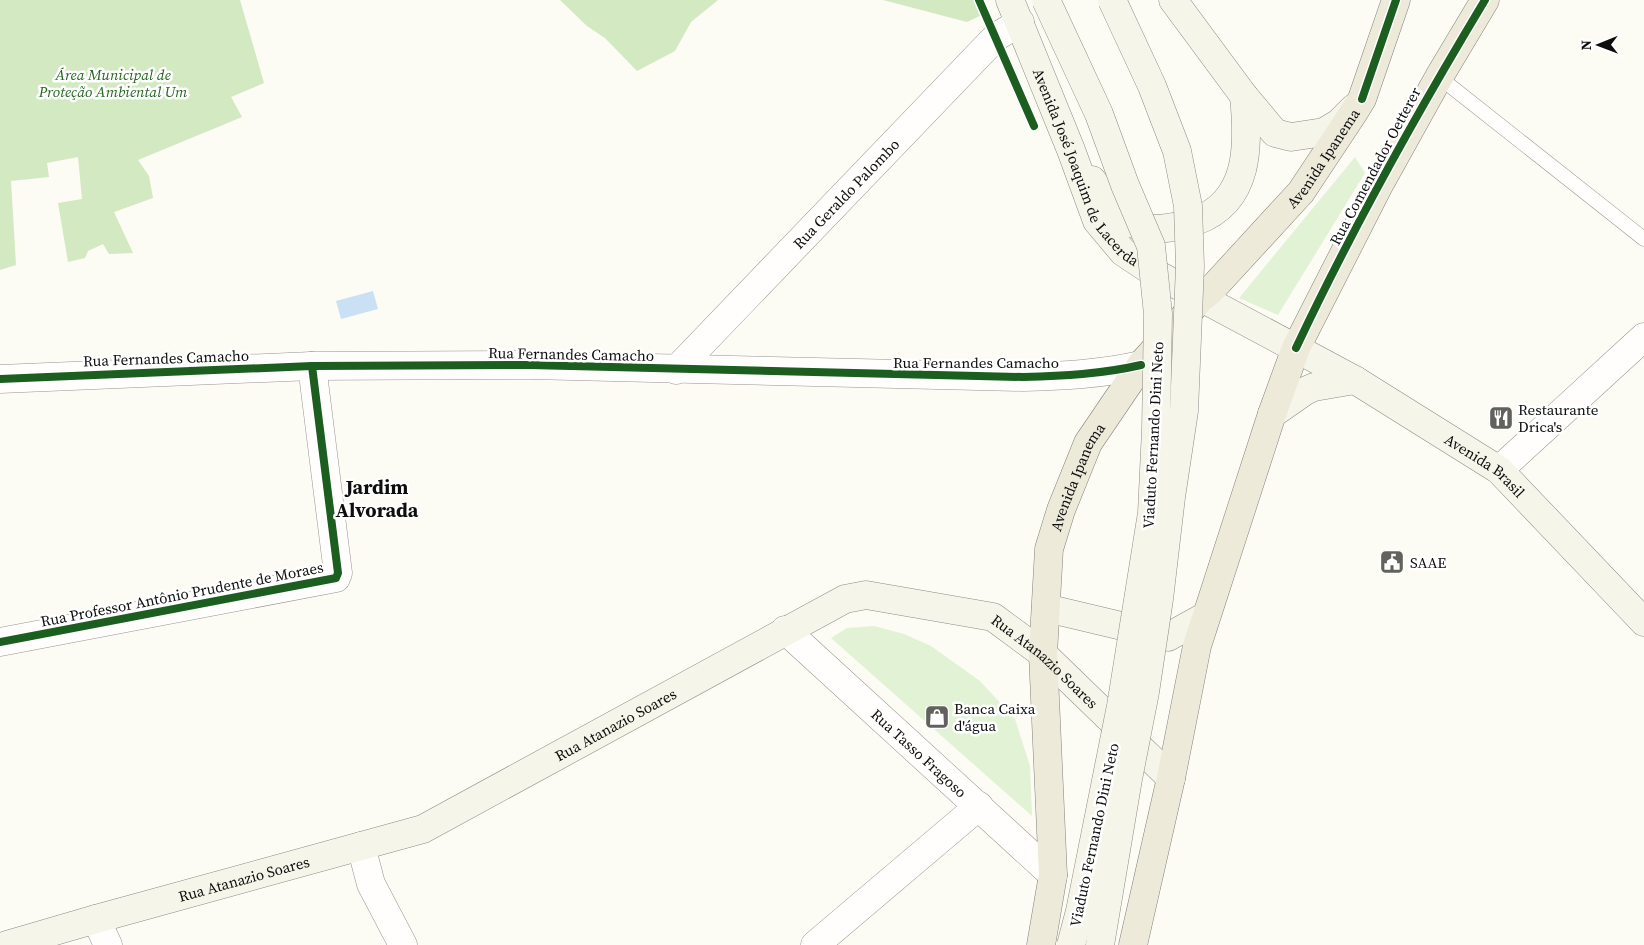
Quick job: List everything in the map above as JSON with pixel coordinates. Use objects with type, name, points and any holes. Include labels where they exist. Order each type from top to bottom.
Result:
[{"type":"main road","name":"Viaduto Fernando Dini Neto","points":[[1046,0],[1099,114],[1125,185],[1151,246],[1158,314],[1158,385],[1152,513],[1121,706],[1080,910],[1071,945]]},
{"type":"main road","name":"Viaduto Fernando Dini Neto","points":[[1100,945],[1128,779],[1145,692],[1184,411],[1190,266],[1188,206],[1176,151],[1152,86],[1112,0]]},
{"type":"main road","points":[[1173,0],[1244,96],[1275,133],[1291,137],[1324,132],[1339,123],[1362,99]]},
{"type":"main road","name":"Avenida Ipanema","points":[[1040,945],[1053,875],[1043,654],[1050,548],[1061,510],[1088,443],[1141,365],[1301,192],[1362,99],[1396,0]]},
{"type":"main road","name":"Rua Comendador Oetterer","points":[[1296,348],[1375,193],[1439,77],[1485,0]]},
{"type":"main road","name":"Avenida José Joaquim de Lacerda","points":[[1015,11],[1071,150],[1097,221],[1123,252],[1153,272],[1296,348]]},
{"type":"main road","points":[[1071,150],[1121,220],[1154,229],[1185,225],[1222,207],[1234,191],[1243,168],[1246,145],[1247,128],[1244,96]]},
{"type":"main road","points":[[1133,945],[1171,778],[1196,646],[1272,414],[1296,348]]},
{"type":"main road","name":"Avenida Brasil","points":[[1296,348],[1355,380],[1498,470],[1644,622]]},
{"type":"main road","points":[[1272,414],[1314,386],[1355,380]]},
{"type":"main road","name":"Rua Atanazio Soares","points":[[7,945],[424,829],[785,630],[845,599],[866,595],[993,616],[1043,654],[1171,778]]},
{"type":"main road","points":[[1046,608],[1168,637],[1206,616]]},
{"type":"street","name":"Rua Geraldo Palombo","points":[[676,370],[996,37],[1015,11]]},
{"type":"street","points":[[1498,470],[1644,337]]},
{"type":"street","name":"Rua Fernandes Camacho","points":[[0,378],[312,366],[530,365],[1023,378],[1108,372],[1141,365]]},
{"type":"street","name":"Rua Professor Antônio Prudente de Moraes","points":[[0,642],[336,578],[338,573],[312,366]]},
{"type":"street","name":"Rua Tasso Fragoso","points":[[785,630],[1053,875]]},
{"type":"street","points":[[814,945],[979,806]]},
{"type":"street","points":[[361,846],[371,884],[403,945]]},
{"type":"street","points":[[96,919],[108,945]]},
{"type":"lane","points":[[1439,77],[1644,239]]},
{"type":"green space","name":"Área Municipal de Proteção Ambiental Um","points":[[0,0],[240,0],[264,83],[231,97],[242,117],[138,160],[149,176],[153,198],[114,212],[133,253],[109,254],[103,244],[88,251],[85,258],[68,262],[58,203],[82,199],[78,157],[47,163],[49,177],[11,181],[16,265],[0,270]]},
{"type":"green space","points":[[560,0],[718,0],[691,22],[675,51],[637,71],[605,38],[587,26]]},
{"type":"green space","points":[[883,0],[975,0],[982,15],[967,22]]},
{"type":"green space","points":[[1355,157],[1365,173],[1278,315],[1239,298]]},
{"type":"green space","points":[[874,626],[904,634],[931,646],[980,681],[1015,719],[1030,766],[1032,816],[831,638],[847,628]]},
{"type":"water","points":[[373,291],[378,309],[341,319],[336,301]]},
{"type":"cycle path","points":[[979,0],[1034,126]]},
{"type":"cycle path","points":[[1362,99],[1396,0]]},
{"type":"cycle path","points":[[1296,348],[1386,172],[1485,0]]},
{"type":"cycle path","points":[[0,379],[312,366],[530,365],[1023,377],[1112,371],[1141,365]]},
{"type":"cycle path","points":[[0,642],[336,578],[338,573],[312,366]]},
{"type":"place","name":"Restaurante Drica's","points":[[1501,418]]},
{"type":"place","name":"SAAE","points":[[1392,562]]},
{"type":"place","name":"Banca Caixa d'água","points":[[937,717]]},
{"type":"district","name":"Jardim Alvorada","points":[[377,498]]}]
